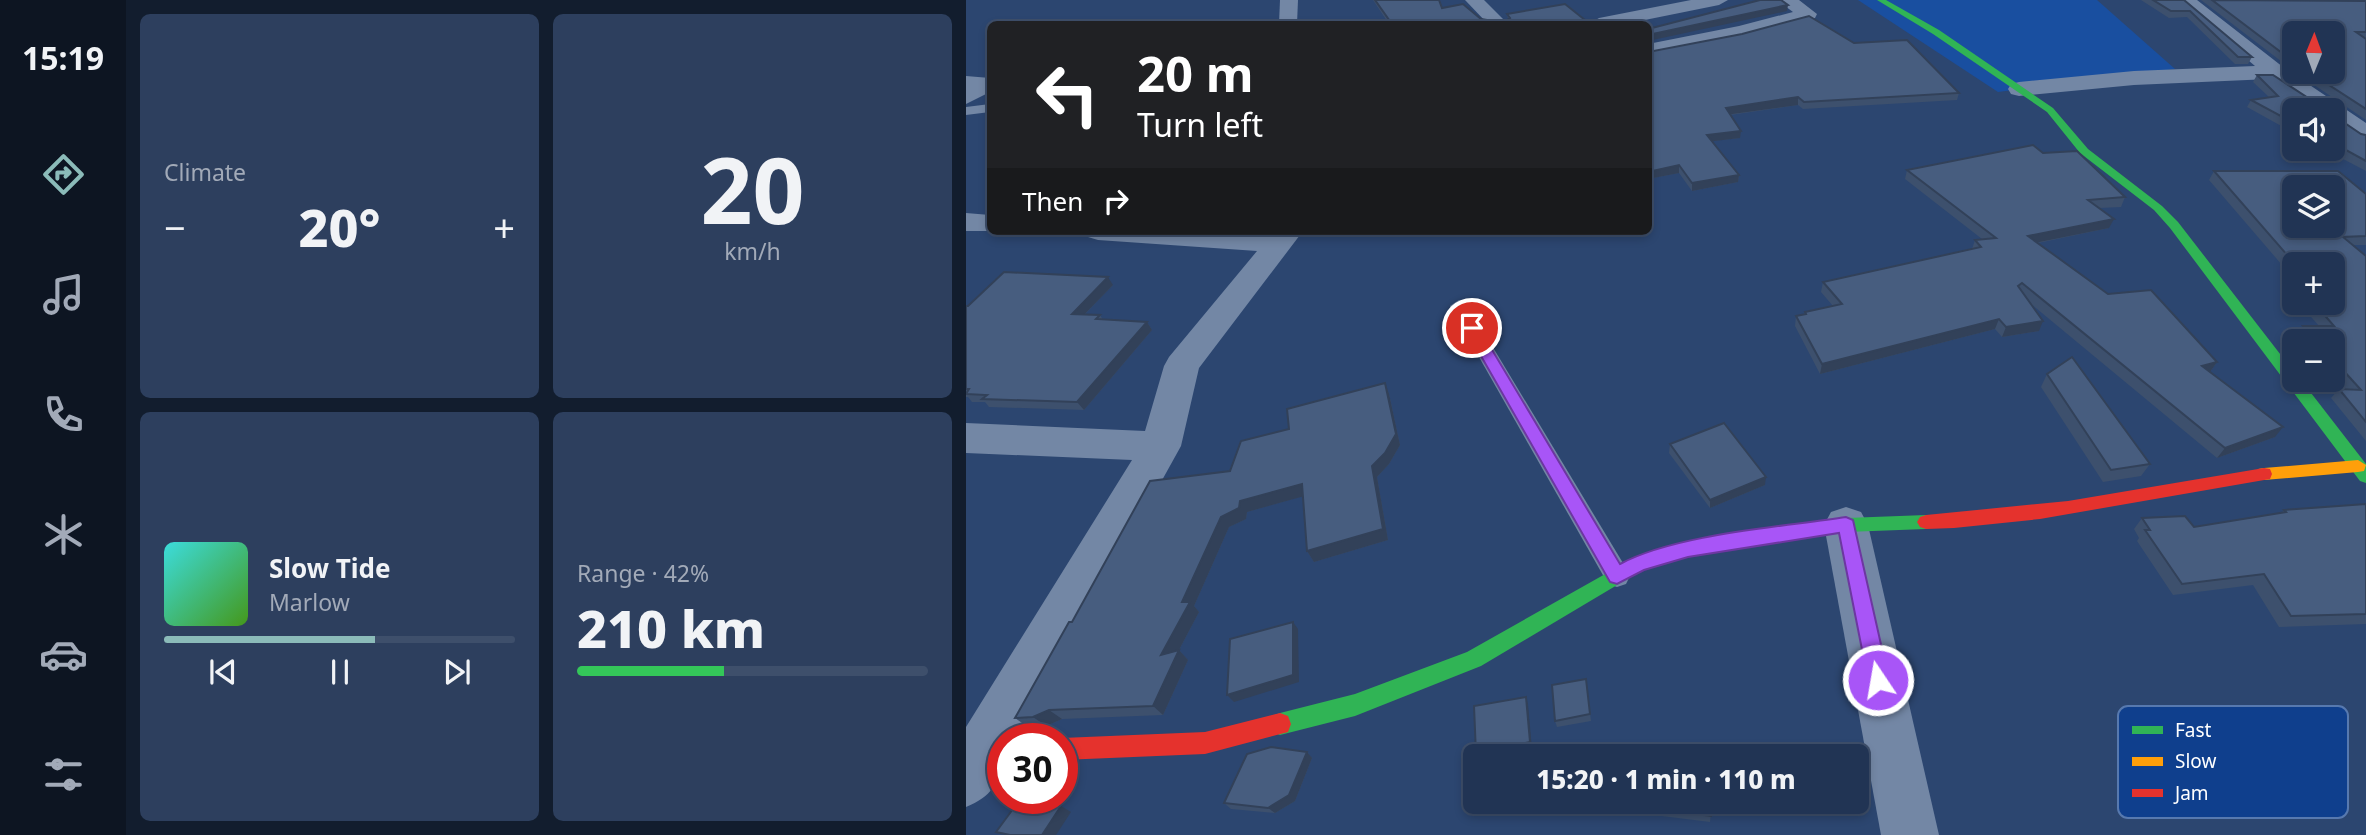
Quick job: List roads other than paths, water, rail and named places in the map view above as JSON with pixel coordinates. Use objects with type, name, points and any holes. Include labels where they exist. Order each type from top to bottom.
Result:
[{"type":"street","points":[[1288,21],[1289,0]]},
{"type":"street","points":[[1474,0],[1495,21]]},
{"type":"street","points":[[1613,21],[1719,0]]},
{"type":"street","points":[[1652,49],[1741,33],[1808,14],[1786,0]]},
{"type":"street","points":[[1881,0],[1937,32],[2050,110],[2084,151],[2158,208],[2174,225],[2362,471]]},
{"type":"street","points":[[2186,0],[2275,72],[2313,98]]},
{"type":"street","points":[[2019,89],[2134,78],[2275,72]]},
{"type":"street","points":[[966,83],[987,84]]},
{"type":"street","points":[[966,97],[987,85]]},
{"type":"street","points":[[2345,120],[2366,134]]},
{"type":"street","points":[[966,222],[987,224]]},
{"type":"street","points":[[1222,235],[1284,237]]},
{"type":"street","points":[[984,758],[1161,446],[1182,366],[1284,237]]},
{"type":"street","points":[[966,438],[1161,446]]},
{"type":"street","points":[[1078,748],[1205,743],[1355,705],[1474,659],[1639,563],[1688,549],[1846,525],[1983,520],[2156,494],[2231,477],[2362,471]]},
{"type":"street","points":[[1846,525],[1910,835]]},
{"type":"lane","points":[[966,110],[987,108]]},
{"type":"lane","points":[[1459,306],[1617,576]]}]
